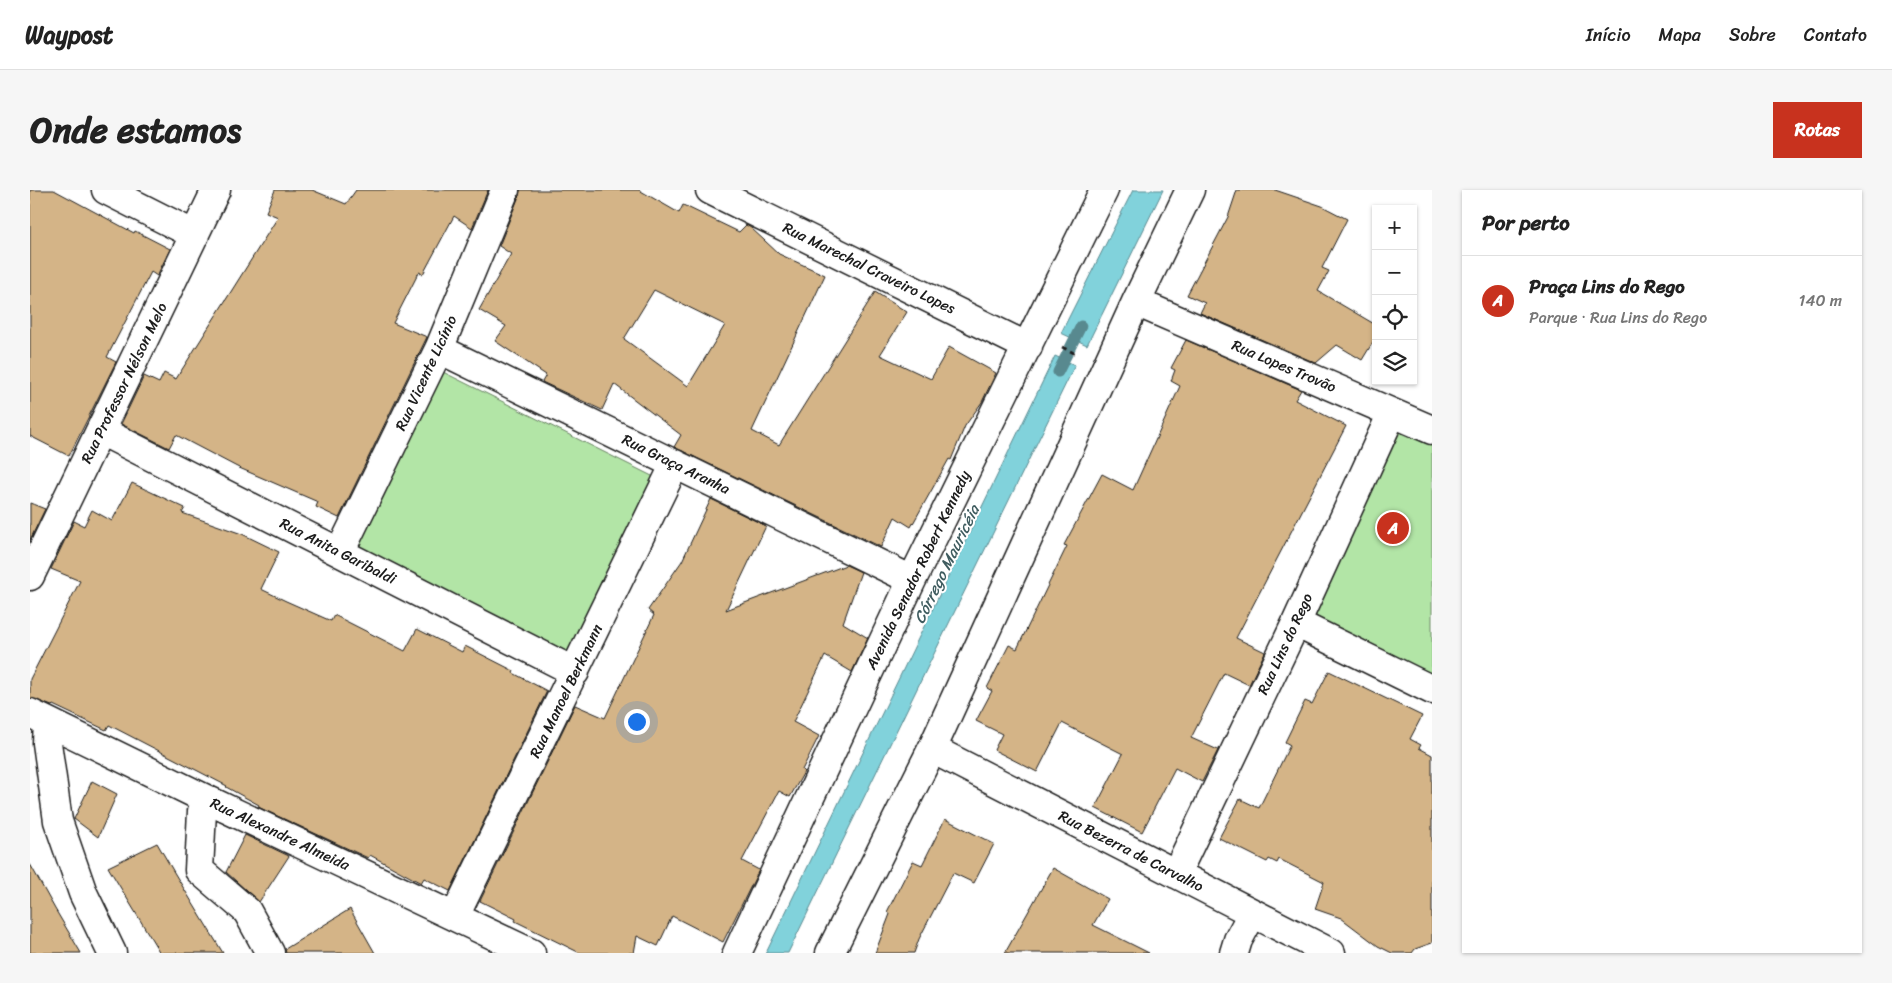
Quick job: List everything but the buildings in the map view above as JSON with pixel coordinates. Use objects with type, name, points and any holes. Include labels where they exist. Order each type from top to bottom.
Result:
[{"type":"street","points":[[106,190],[195,235]]},
{"type":"street","name":"Rua Professor Nélson Melo","points":[[30,576],[216,190]]},
{"type":"street","name":"Rua Vicente Licínio","points":[[340,552],[439,349],[505,190]]},
{"type":"street","name":"Rua Marechal Craveiro Lopes","points":[[710,190],[1028,347]]},
{"type":"street","name":"Avenida Senador Robert Kennedy","points":[[737,953],[912,580],[1104,190]]},
{"type":"street","points":[[830,953],[932,749],[1136,302],[1190,190]]},
{"type":"street","name":"Rua Lopes Trovão","points":[[1136,302],[1432,430]]},
{"type":"street","name":"Rua Graça Aranha","points":[[439,349],[912,580]]},
{"type":"street","name":"Rua Lins do Rego","points":[[1176,874],[1296,623],[1392,413]]},
{"type":"street","name":"Rua Anita Garibaldi","points":[[101,430],[575,672]]},
{"type":"street","name":"Rua Manoel Berkmann","points":[[455,916],[676,464]]},
{"type":"street","points":[[1296,623],[1430,684]]},
{"type":"street","points":[[42,726],[58,821],[83,893],[112,953]]},
{"type":"street","name":"Rua Alexandre Almeida","points":[[42,726],[205,806],[455,916],[532,953]]},
{"type":"street","name":"Rua Bezerra de Carvalho","points":[[932,749],[1331,953]]},
{"type":"street","points":[[205,806],[199,870],[247,911],[270,953]]},
{"type":"street","points":[[1234,953],[1238,940],[1252,914]]},
{"type":"path","points":[[1055,344],[1081,356]]},
{"type":"green space","points":[[443,372],[660,480],[572,654],[355,546]]},
{"type":"green space","points":[[1402,418],[1432,431],[1432,685],[1311,626]]},
{"type":"water","points":[[1133,190],[1163,190],[1087,345],[1061,333]]},
{"type":"water","points":[[1055,356],[1075,365],[788,953],[766,953]]},
{"type":"waterway","name":"Córrego Mauricéia","points":[[1058,372],[1081,326]]},
{"type":"place","name":"Praça Lins do Rego","points":[[1393,528]]}]
